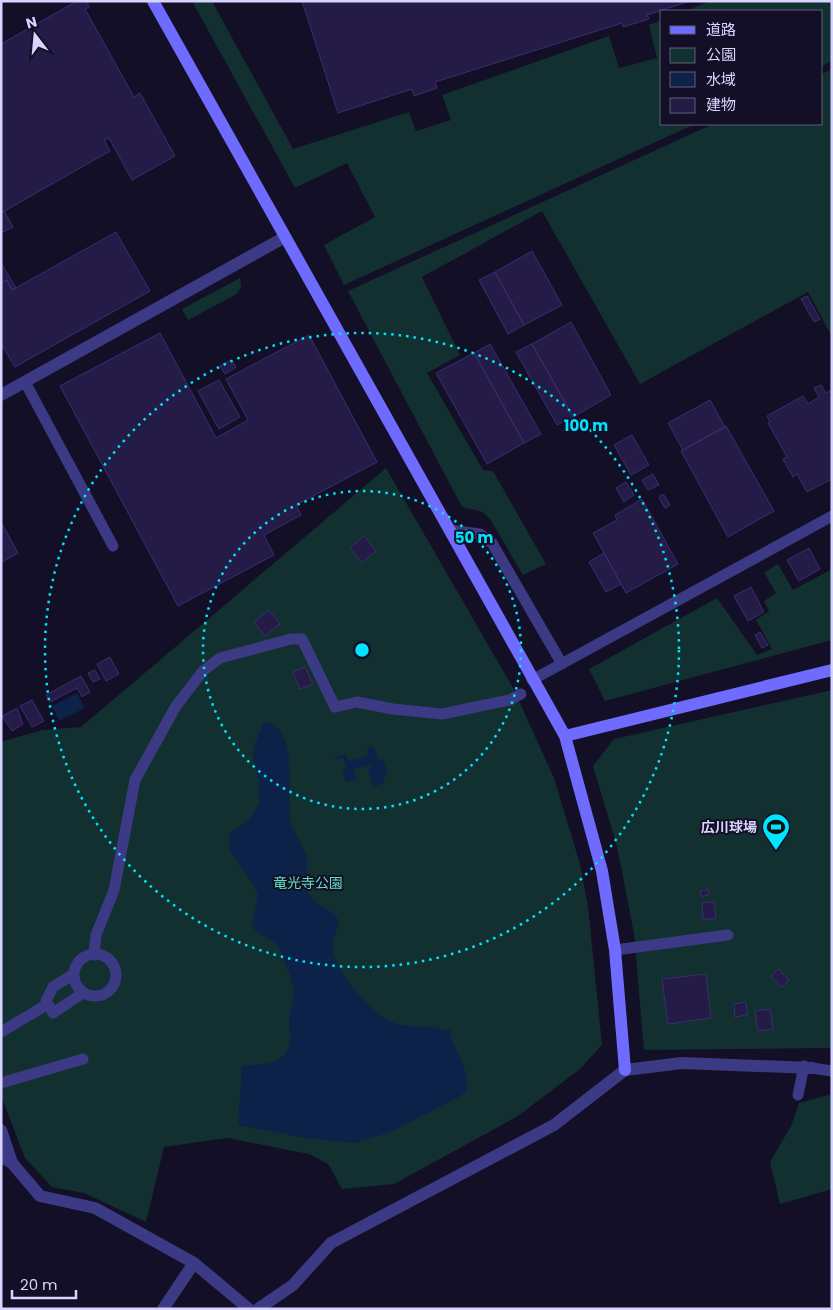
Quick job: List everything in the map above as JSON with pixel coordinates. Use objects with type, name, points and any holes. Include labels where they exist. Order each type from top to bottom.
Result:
[{"type":"street","points":[[153,1],[565,736],[602,871],[615,950],[625,1070]]},
{"type":"street","points":[[1,395],[285,237]]},
{"type":"street","points":[[565,736],[832,670]]},
{"type":"street","points":[[258,1309],[293,1284],[331,1243],[554,1125],[625,1070],[682,1063],[808,1067]]},
{"type":"street","points":[[1,1130],[6,1160],[40,1196],[95,1208],[194,1263],[249,1309]]},
{"type":"street","points":[[163,1309],[194,1263]]},
{"type":"lane","points":[[26,382],[113,546]]},
{"type":"lane","points":[[532,680],[832,516]]},
{"type":"lane","points":[[449,530],[480,534],[492,543],[562,664]]},
{"type":"lane","points":[[94,955],[96,935],[114,890],[134,780],[190,686],[203,671],[220,658],[291,639],[302,639],[335,707],[357,702],[393,709],[442,714],[510,700],[521,694]]},
{"type":"lane","points":[[615,950],[728,935]]},
{"type":"lane","points":[[94,955],[103,956],[113,964],[116,977],[111,989],[100,996],[83,993],[76,984],[74,974],[78,963],[84,958],[94,955]]},
{"type":"lane","points":[[74,974],[54,987],[46,1001],[53,1013],[83,993]]},
{"type":"lane","points":[[1,1032],[48,1004]]},
{"type":"lane","points":[[1,1083],[83,1059]]},
{"type":"lane","points":[[798,1095],[808,1067],[832,1071]]},
{"type":"green space","points":[[192,1],[212,1],[293,149],[409,112],[416,131],[451,120],[442,95],[609,36],[619,68],[657,58],[649,25],[660,21],[660,125],[693,125],[344,285],[324,245],[375,217],[347,163],[295,188]]},
{"type":"green space","points":[[711,1],[832,1],[832,61],[823,66],[823,10],[688,10]]},
{"type":"green space","points":[[832,69],[832,337],[808,292],[640,384],[542,211],[422,277],[460,355],[427,373],[483,470],[493,471],[546,564],[523,575],[490,519],[483,512],[462,507],[348,291],[711,125],[823,125],[823,74]]},
{"type":"green space","points":[[240,278],[241,287],[237,294],[188,320],[182,309]]},
{"type":"green space","name":"竜光寺公園","points":[[386,468],[513,688],[554,778],[580,864],[588,906],[602,1045],[580,1069],[518,1116],[394,1184],[342,1189],[328,1164],[309,1154],[227,1138],[164,1147],[146,1222],[84,1193],[52,1187],[25,1158],[1,1096],[1,742],[42,730],[81,727]]},
{"type":"green space","points":[[778,564],[793,590],[832,569],[832,640],[605,701],[589,669],[717,598],[757,655],[772,649],[756,620],[769,611],[764,601],[776,593],[764,573]]},
{"type":"green space","points":[[832,690],[832,1048],[644,1050],[634,934],[617,846],[593,766],[614,739]]},
{"type":"green space","points":[[832,1094],[832,1189],[780,1204],[770,1162],[791,1126],[799,1103]]},
{"type":"water","points":[[77,693],[85,708],[59,721],[52,706]]},
{"type":"water","points":[[266,722],[278,729],[288,751],[291,824],[306,854],[308,893],[339,921],[333,951],[341,971],[358,994],[388,1020],[403,1025],[433,1027],[445,1031],[450,1029],[452,1033],[450,1037],[460,1057],[466,1077],[467,1091],[457,1098],[390,1132],[355,1143],[305,1138],[238,1125],[242,1065],[264,1064],[278,1060],[283,1056],[290,1043],[289,1017],[294,997],[291,977],[278,947],[257,932],[252,926],[258,896],[254,885],[230,851],[229,834],[250,819],[259,804],[259,785],[253,755],[255,744],[263,724]]},
{"type":"water","points":[[373,746],[379,760],[383,759],[388,775],[383,776],[385,783],[373,787],[368,769],[371,768],[370,765],[354,769],[357,779],[346,782],[342,769],[346,768],[343,758],[335,760],[335,757],[346,754],[348,761],[368,755],[367,748]]},
{"type":"building","points":[[77,1],[86,1],[89,7],[85,9],[134,97],[140,93],[175,156],[132,180],[109,138],[104,140],[110,151],[1,213],[1,44]]},
{"type":"building","points":[[302,1],[690,1],[647,15],[649,19],[623,27],[622,23],[435,82],[437,88],[414,96],[412,89],[338,113]]},
{"type":"building","points":[[4,211],[13,227],[1,233],[1,213]]},
{"type":"building","points":[[116,232],[150,291],[15,367],[1,344],[1,284],[7,280],[12,290]]},
{"type":"building","points":[[532,251],[562,305],[524,325],[495,272]]},
{"type":"building","points":[[1,263],[16,288],[12,290],[7,280],[1,284]]},
{"type":"building","points":[[495,272],[524,325],[508,334],[479,280]]},
{"type":"building","points":[[807,296],[820,319],[814,322],[801,299]]},
{"type":"building","points":[[571,322],[611,395],[573,417],[532,344]]},
{"type":"building","points":[[160,333],[216,438],[248,420],[226,379],[309,335],[377,462],[296,505],[301,515],[264,535],[274,555],[178,606],[60,386]]},
{"type":"building","points":[[490,344],[541,434],[524,443],[474,353]]},
{"type":"building","points":[[532,344],[573,417],[557,425],[516,352]]},
{"type":"building","points":[[474,353],[524,443],[487,464],[436,373]]},
{"type":"building","points":[[231,360],[236,367],[225,374],[220,366]]},
{"type":"building","points":[[219,380],[240,417],[219,429],[198,391]]},
{"type":"building","points":[[821,385],[826,393],[832,390],[832,479],[807,492],[797,474],[793,477],[783,459],[787,457],[768,423],[770,422],[767,416],[803,396],[808,404],[819,397],[814,388]]},
{"type":"building","points":[[710,400],[725,427],[683,450],[668,423]]},
{"type":"building","points":[[726,426],[774,511],[728,537],[681,451]]},
{"type":"building","points":[[632,435],[649,465],[631,475],[614,445]]},
{"type":"building","points":[[653,474],[659,485],[648,490],[642,480]]},
{"type":"building","points":[[626,482],[634,495],[624,502],[616,488]]},
{"type":"building","points":[[661,495],[664,495],[670,505],[665,508],[659,498]]},
{"type":"building","points":[[642,499],[678,564],[626,593],[593,533],[617,520],[615,515]]},
{"type":"building","points":[[1,522],[18,553],[1,563]]},
{"type":"building","points":[[364,536],[376,551],[362,563],[350,548]]},
{"type":"building","points":[[809,548],[820,569],[799,581],[787,560]]},
{"type":"building","points":[[604,553],[621,584],[606,592],[589,562]]},
{"type":"building","points":[[751,587],[764,612],[748,621],[734,596]]},
{"type":"building","points":[[269,610],[280,624],[265,636],[254,622]]},
{"type":"building","points":[[760,632],[768,645],[762,648],[755,635]]},
{"type":"building","points":[[110,657],[119,674],[106,681],[97,664]]},
{"type":"building","points":[[305,667],[313,684],[300,689],[293,672]]},
{"type":"building","points":[[95,670],[100,679],[93,682],[88,673]]},
{"type":"building","points":[[81,676],[90,692],[82,697],[77,688],[50,702],[46,695]]},
{"type":"building","points":[[32,700],[44,721],[32,727],[20,706]]},
{"type":"building","points":[[17,708],[23,724],[12,731],[2,716]]},
{"type":"building","points":[[708,889],[709,894],[702,897],[700,891]]},
{"type":"building","points":[[714,902],[716,918],[703,920],[702,903]]},
{"type":"building","points":[[778,969],[789,980],[782,987],[771,977]]},
{"type":"building","points":[[706,974],[711,1018],[668,1024],[662,979]]},
{"type":"building","points":[[746,1002],[747,1015],[735,1017],[734,1004]]},
{"type":"building","points":[[770,1009],[773,1029],[758,1031],[755,1011]]},
{"type":"place","name":"広川球場","points":[[776,851]]}]
